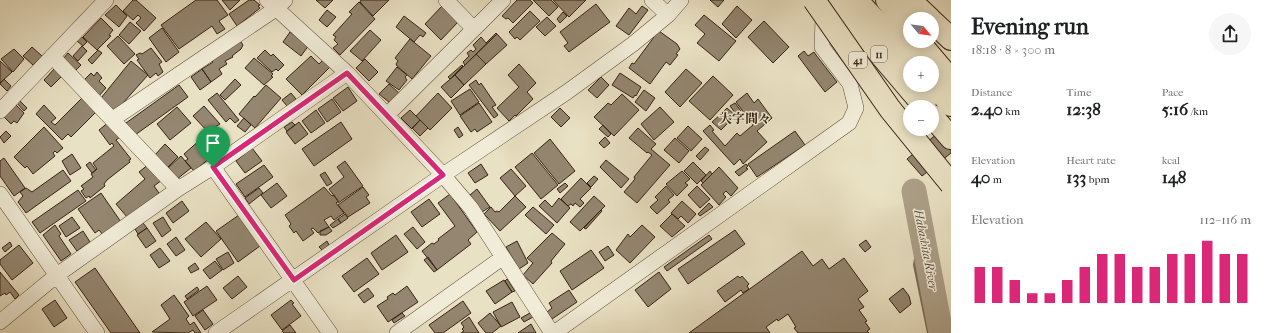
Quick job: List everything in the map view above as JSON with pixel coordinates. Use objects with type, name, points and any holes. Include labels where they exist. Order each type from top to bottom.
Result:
[{"type":"highway","name":"41","points":[[806,0],[903,112]]},
{"type":"highway","points":[[814,0],[890,109],[951,184]]},
{"type":"highway","name":"11","points":[[834,0],[919,100]]},
{"type":"highway","name":"11","points":[[856,0],[909,56]]},
{"type":"highway","points":[[887,0],[903,21]]},
{"type":"highway","points":[[910,0],[923,12]]},
{"type":"highway","points":[[939,28],[951,39]]},
{"type":"highway","points":[[924,48],[951,80]]},
{"type":"highway","points":[[939,90],[951,105]]},
{"type":"highway","points":[[939,124],[951,138]]},
{"type":"highway","points":[[924,136],[951,167]]},
{"type":"street","points":[[0,111],[106,0]]},
{"type":"street","points":[[446,0],[474,29]]},
{"type":"street","points":[[387,115],[503,0]]},
{"type":"street","points":[[652,0],[668,15]]},
{"type":"street","points":[[216,333],[443,175],[567,92],[633,44],[668,15],[681,0]]},
{"type":"street","points":[[114,120],[276,3],[387,115],[443,175],[471,208],[502,258],[553,333],[849,123],[856,108],[850,84],[822,47],[823,20]]},
{"type":"street","points":[[52,56],[178,189]]},
{"type":"street","points":[[0,322],[57,275],[178,189],[213,167],[347,73]]},
{"type":"street","points":[[213,167],[330,333]]},
{"type":"street","points":[[0,194],[97,333]]},
{"type":"street","points":[[407,330],[502,258]]},
{"type":"building","points":[[133,0],[136,0],[156,18],[144,31],[136,23],[141,18],[138,15],[133,20],[123,11]]},
{"type":"building","points":[[196,0],[217,0],[228,15],[219,21],[225,29],[217,34],[212,26],[179,49],[161,25]]},
{"type":"building","points":[[222,0],[240,0],[230,10]]},
{"type":"building","points":[[249,0],[254,0],[260,5],[258,6],[260,8],[237,26],[229,14]]},
{"type":"building","points":[[316,0],[333,0],[325,8]]},
{"type":"building","points":[[361,0],[389,0],[373,16],[360,2]]},
{"type":"building","points":[[517,0],[530,0],[533,3],[513,23],[508,18],[506,19],[502,16]]},
{"type":"building","points":[[533,0],[551,0],[558,7],[549,16]]},
{"type":"building","points":[[553,0],[586,0],[569,17]]},
{"type":"building","points":[[710,0],[724,0],[718,7]]},
{"type":"building","points":[[359,2],[375,19],[340,55],[333,48],[338,44],[334,40],[336,37],[333,35],[352,14],[349,12]]},
{"type":"building","points":[[596,4],[610,22],[569,52],[564,46],[568,43],[560,32]]},
{"type":"building","points":[[116,5],[127,16],[119,27],[105,15]]},
{"type":"building","points":[[442,6],[458,22],[441,40],[425,24]]},
{"type":"building","points":[[642,6],[648,10],[629,35],[616,26],[629,8],[636,14]]},
{"type":"building","points":[[737,6],[752,20],[736,38],[722,24]]},
{"type":"building","points":[[327,10],[336,17],[327,27],[319,20]]},
{"type":"building","points":[[530,11],[540,21],[520,40],[517,37],[515,39],[509,32]]},
{"type":"building","points":[[563,12],[567,16],[560,23],[557,19]]},
{"type":"building","points":[[704,15],[736,41],[719,61],[697,43],[705,34],[695,25]]},
{"type":"building","points":[[404,16],[426,33],[423,37],[420,35],[414,42],[396,27]]},
{"type":"building","points":[[547,17],[556,26],[545,36],[536,27]]},
{"type":"building","points":[[101,18],[113,30],[109,35],[111,36],[97,50],[83,37]]},
{"type":"building","points":[[764,21],[789,47],[773,63],[748,37]]},
{"type":"building","points":[[130,22],[141,31],[129,44],[119,35]]},
{"type":"building","points":[[162,28],[179,52],[166,62],[149,38]]},
{"type":"building","points":[[370,30],[381,40],[362,61],[350,51]]},
{"type":"building","points":[[659,31],[677,44],[680,49],[676,54],[678,55],[670,65],[666,62],[650,84],[629,68],[632,63],[634,64],[654,37],[652,36]]},
{"type":"building","points":[[290,32],[309,45],[301,56],[283,42]]},
{"type":"building","points":[[496,33],[497,34],[465,65],[463,62],[469,56],[467,53],[471,50],[473,52],[476,49],[473,45],[481,37],[486,43]]},
{"type":"building","points":[[497,34],[507,45],[486,64],[476,54]]},
{"type":"building","points":[[81,36],[87,42],[83,46],[77,41]]},
{"type":"building","points":[[118,36],[135,54],[124,64],[107,46]]},
{"type":"building","points":[[239,39],[243,45],[241,49],[232,56],[233,57],[225,61],[227,64],[219,69],[222,74],[211,82],[202,69],[213,62],[211,59]]},
{"type":"building","points":[[410,39],[431,56],[412,79],[397,66],[396,64],[398,61],[395,58]]},
{"type":"building","points":[[82,46],[87,51],[78,61],[73,56]]},
{"type":"building","points":[[32,47],[42,56],[33,65],[23,56]]},
{"type":"building","points":[[151,48],[162,62],[159,64],[163,72],[158,76],[156,73],[150,78],[137,60],[139,59],[136,55],[140,53],[142,54]]},
{"type":"building","points":[[14,49],[24,59],[13,72],[1,59]]},
{"type":"building","points":[[98,50],[102,53],[92,64],[88,60]]},
{"type":"building","points":[[265,50],[271,56],[273,54],[284,65],[278,71],[276,69],[272,72],[257,58]]},
{"type":"building","points":[[804,51],[808,56],[814,52],[837,82],[825,92],[798,56]]},
{"type":"building","points":[[68,53],[81,65],[75,71],[63,59]]},
{"type":"building","points":[[476,54],[486,64],[464,85],[455,75]]},
{"type":"building","points":[[311,56],[319,64],[323,60],[330,67],[302,95],[286,79]]},
{"type":"building","points":[[254,58],[273,74],[271,76],[273,77],[264,85],[245,68]]},
{"type":"building","points":[[365,59],[378,72],[369,81],[356,68]]},
{"type":"building","points":[[0,61],[12,72],[0,83]]},
{"type":"building","points":[[131,61],[148,75],[115,112],[101,98]]},
{"type":"building","points":[[519,64],[536,83],[527,92],[533,99],[509,121],[497,108],[519,87],[508,75]]},
{"type":"building","points":[[462,65],[463,66],[450,79],[448,77]]},
{"type":"building","points":[[397,67],[407,75],[405,77],[407,80],[399,90],[386,81]]},
{"type":"building","points":[[55,68],[62,76],[51,87],[44,80]]},
{"type":"building","points":[[202,69],[211,82],[200,90],[191,77]]},
{"type":"building","points":[[686,69],[702,83],[680,107],[665,92]]},
{"type":"building","points":[[97,72],[102,78],[99,81],[106,88],[98,97],[83,81],[91,73],[94,76]]},
{"type":"building","points":[[620,73],[641,87],[636,96],[635,95],[633,98],[612,85]]},
{"type":"building","points":[[455,75],[464,85],[451,98],[441,87]]},
{"type":"building","points":[[713,76],[733,95],[710,120],[689,101]]},
{"type":"building","points":[[601,77],[609,85],[597,98],[588,90]]},
{"type":"building","points":[[4,79],[11,86],[7,91],[0,84]]},
{"type":"building","points":[[235,79],[241,85],[225,100],[220,95]]},
{"type":"building","points":[[476,80],[479,85],[481,83],[496,105],[492,107],[498,115],[494,118],[469,85]]},
{"type":"building","points":[[389,84],[399,93],[390,103],[379,94]]},
{"type":"building","points":[[179,85],[188,97],[135,135],[126,123]]},
{"type":"building","points":[[266,85],[281,98],[255,128],[239,114],[254,96],[255,97]]},
{"type":"building","points":[[348,87],[357,101],[343,111],[333,98]]},
{"type":"building","points":[[470,89],[479,102],[460,115],[451,101]]},
{"type":"building","points":[[644,90],[655,98],[646,111],[635,102]]},
{"type":"building","points":[[217,93],[239,120],[235,123],[230,118],[226,122],[208,100]]},
{"type":"building","points":[[291,93],[296,99],[287,106],[282,100]]},
{"type":"building","points":[[438,93],[452,108],[430,130],[416,116]]},
{"type":"building","points":[[747,93],[754,103],[758,99],[772,118],[757,131],[767,142],[743,164],[740,159],[734,165],[703,131],[710,125],[714,130],[712,131],[725,146],[737,133],[740,136],[753,125],[736,102]]},
{"type":"building","points":[[622,94],[639,110],[614,136],[594,117],[608,103],[611,105]]},
{"type":"building","points":[[83,97],[97,111],[71,137],[68,134],[62,140],[36,114],[44,105],[56,118],[51,122],[55,125]]},
{"type":"building","points":[[332,99],[341,112],[327,122],[318,109]]},
{"type":"building","points":[[19,100],[27,108],[24,111],[16,102]]},
{"type":"building","points":[[479,103],[492,122],[477,132],[475,129],[471,132],[460,116]]},
{"type":"building","points":[[735,103],[741,111],[736,114],[730,106]]},
{"type":"building","points":[[15,104],[24,113],[17,123],[14,121],[11,124],[3,116]]},
{"type":"building","points":[[204,106],[220,124],[212,129],[214,132],[211,135],[193,116]]},
{"type":"building","points":[[177,107],[191,123],[170,140],[157,124]]},
{"type":"building","points":[[660,107],[674,122],[654,140],[641,124]]},
{"type":"building","points":[[560,108],[570,118],[561,127],[551,117]]},
{"type":"building","points":[[727,108],[735,115],[730,120],[722,113]]},
{"type":"building","points":[[316,110],[325,123],[311,133],[302,121]]},
{"type":"building","points":[[410,110],[420,120],[412,129],[401,118]]},
{"type":"building","points":[[721,114],[729,122],[721,130],[712,122]]},
{"type":"building","points":[[244,118],[251,125],[245,132],[237,126]]},
{"type":"building","points":[[420,120],[428,128],[420,136],[412,128]]},
{"type":"building","points":[[109,122],[120,137],[116,140],[131,159],[129,160],[130,162],[107,180],[104,184],[105,186],[90,198],[89,196],[86,198],[81,191],[84,189],[81,186],[93,177],[91,174],[97,169],[93,163],[114,146],[112,143],[110,145],[99,130]]},
{"type":"building","points":[[292,122],[295,125],[287,131],[284,127]]},
{"type":"building","points":[[299,122],[308,134],[295,144],[286,132]]},
{"type":"building","points":[[341,122],[352,139],[314,166],[302,149]]},
{"type":"building","points":[[951,122],[951,153],[922,176],[907,159],[934,136],[939,136],[939,132]]},
{"type":"building","points":[[603,125],[611,134],[608,137],[599,129]]},
{"type":"building","points":[[688,126],[702,139],[691,151],[677,138]]},
{"type":"building","points":[[44,127],[63,148],[57,153],[55,151],[53,153],[55,156],[33,174],[27,166],[25,168],[14,157]]},
{"type":"building","points":[[458,127],[463,135],[459,138],[454,130]]},
{"type":"building","points":[[638,128],[656,144],[651,149],[670,165],[637,203],[624,192],[652,155],[648,152],[647,153],[629,138]]},
{"type":"building","points":[[6,131],[11,136],[4,143],[0,137]]},
{"type":"building","points":[[795,131],[805,145],[757,177],[748,164]]},
{"type":"building","points":[[208,133],[221,149],[194,171],[185,161],[188,159],[184,154]]},
{"type":"building","points":[[605,137],[610,143],[604,148],[599,143]]},
{"type":"building","points":[[675,138],[689,151],[679,163],[664,150]]},
{"type":"building","points":[[550,139],[575,171],[559,184],[534,153]]},
{"type":"building","points":[[165,144],[178,157],[167,168],[154,156]]},
{"type":"building","points":[[705,147],[709,150],[700,160],[696,156]]},
{"type":"building","points":[[252,148],[262,161],[245,173],[236,161]]},
{"type":"building","points":[[532,153],[558,185],[541,199],[515,167]]},
{"type":"building","points":[[72,154],[81,168],[70,175],[62,161]]},
{"type":"building","points":[[181,156],[191,168],[177,179],[168,168]]},
{"type":"building","points":[[4,158],[25,188],[14,196],[0,176],[0,161]]},
{"type":"building","points":[[606,160],[629,179],[621,188],[600,167]]},
{"type":"building","points":[[345,161],[363,186],[338,203],[329,189],[344,177],[337,167]]},
{"type":"building","points":[[90,162],[96,170],[92,173],[86,165]]},
{"type":"building","points":[[693,162],[706,175],[697,184],[684,171]]},
{"type":"building","points":[[149,164],[162,180],[154,186],[159,193],[128,218],[116,204],[145,179],[139,172]]},
{"type":"building","points":[[481,164],[488,175],[475,183],[468,173]]},
{"type":"building","points":[[746,164],[748,166],[746,168],[748,169],[739,176],[735,172]]},
{"type":"building","points":[[264,165],[273,177],[245,197],[236,184]]},
{"type":"building","points":[[719,167],[738,188],[731,196],[726,191],[723,194],[726,197],[719,205],[701,185]]},
{"type":"building","points":[[511,169],[526,186],[515,196],[500,178]]},
{"type":"building","points":[[63,170],[71,181],[26,213],[18,202],[23,196],[20,192],[26,188],[32,192]]},
{"type":"building","points":[[682,171],[690,179],[685,183],[688,185],[677,196],[666,184]]},
{"type":"building","points":[[710,171],[712,174],[703,183],[701,181]]},
{"type":"building","points":[[325,172],[332,183],[327,186],[320,175]]},
{"type":"building","points":[[594,176],[598,179],[591,187],[587,183]]},
{"type":"building","points":[[581,178],[591,188],[580,199],[584,203],[580,207],[575,203],[573,206],[571,204],[568,206],[561,199]]},
{"type":"building","points":[[277,183],[287,196],[271,208],[261,195]]},
{"type":"building","points":[[565,183],[568,186],[560,193],[557,189]]},
{"type":"building","points":[[666,186],[674,195],[668,200],[670,202],[657,214],[650,207],[658,200],[655,197]]},
{"type":"building","points":[[697,186],[710,199],[700,208],[688,195]]},
{"type":"building","points":[[324,187],[332,196],[334,195],[338,201],[336,203],[344,213],[334,220],[331,216],[324,220],[329,227],[318,233],[313,228],[311,229],[314,233],[303,241],[296,231],[294,233],[289,226],[291,224],[285,215]]},
{"type":"building","points":[[363,187],[369,195],[366,197],[370,203],[348,217],[338,205]]},
{"type":"building","points":[[259,188],[263,193],[249,204],[245,198]]},
{"type":"building","points":[[477,189],[490,207],[482,212],[470,195]]},
{"type":"building","points":[[78,190],[86,201],[40,233],[32,222]]},
{"type":"building","points":[[101,193],[121,222],[103,235],[99,230],[95,233],[78,209]]},
{"type":"building","points":[[450,194],[477,232],[468,240],[471,244],[437,270],[422,251],[432,243],[434,244],[455,226],[438,203]]},
{"type":"building","points":[[515,196],[526,207],[500,231],[484,214],[491,207],[495,212],[499,212]]},
{"type":"building","points":[[594,196],[605,206],[580,231],[570,222]]},
{"type":"building","points":[[559,198],[570,208],[557,223],[539,206],[545,200],[552,207]]},
{"type":"building","points":[[429,199],[440,214],[422,227],[411,212]]},
{"type":"building","points":[[182,201],[189,211],[173,223],[166,213]]},
{"type":"building","points":[[682,201],[696,214],[688,223],[681,216],[678,219],[671,213]]},
{"type":"building","points":[[709,203],[713,207],[700,216],[698,214]]},
{"type":"building","points":[[533,207],[554,225],[546,234],[525,215]]},
{"type":"building","points":[[601,210],[602,211],[586,229],[584,228]]},
{"type":"building","points":[[345,214],[348,218],[341,223],[338,219]]},
{"type":"building","points":[[672,214],[685,226],[672,237],[660,226]]},
{"type":"building","points":[[239,215],[260,246],[238,262],[216,231]]},
{"type":"building","points":[[72,217],[80,228],[66,237],[59,226]]},
{"type":"building","points":[[163,217],[171,230],[162,237],[153,223]]},
{"type":"building","points":[[338,219],[341,223],[333,228],[330,225]]},
{"type":"building","points":[[206,222],[221,239],[201,257],[185,239]]},
{"type":"building","points":[[143,223],[147,228],[138,234],[135,229]]},
{"type":"building","points":[[55,225],[61,234],[59,236],[71,254],[61,261],[43,235]]},
{"type":"building","points":[[642,225],[655,237],[630,263],[616,250],[628,234],[630,237]]},
{"type":"building","points":[[329,227],[332,231],[326,235],[320,235],[320,231]]},
{"type":"building","points":[[413,227],[425,242],[417,249],[404,234]]},
{"type":"building","points":[[147,228],[156,241],[146,248],[137,235]]},
{"type":"building","points":[[735,230],[745,244],[688,284],[678,269]]},
{"type":"building","points":[[83,231],[90,242],[77,251],[69,240]]},
{"type":"building","points":[[552,233],[565,244],[551,261],[552,263],[533,284],[523,275],[533,263],[527,258]]},
{"type":"building","points":[[396,235],[408,252],[382,270],[371,253]]},
{"type":"building","points":[[709,235],[712,239],[667,271],[664,267]]},
{"type":"building","points":[[176,237],[185,250],[176,256],[167,244]]},
{"type":"building","points":[[866,240],[871,247],[865,252],[859,245]]},
{"type":"building","points":[[327,241],[329,245],[322,250],[319,247]]},
{"type":"building","points":[[517,241],[528,263],[519,269],[506,247]]},
{"type":"building","points":[[10,242],[12,246],[5,252],[2,248]]},
{"type":"building","points":[[19,245],[33,263],[12,280],[0,264],[0,260]]},
{"type":"building","points":[[608,246],[614,255],[605,261],[599,252]]},
{"type":"building","points":[[160,248],[170,261],[159,268],[150,255]]},
{"type":"building","points":[[591,250],[604,268],[572,290],[560,271]]},
{"type":"building","points":[[802,251],[813,266],[822,259],[829,269],[844,258],[868,291],[858,299],[864,307],[859,310],[867,321],[865,322],[870,329],[867,331],[869,333],[798,333],[794,328],[796,327],[788,314],[778,321],[777,319],[766,327],[770,333],[689,333]]},
{"type":"building","points":[[228,252],[234,263],[223,270],[216,259]]},
{"type":"building","points":[[428,257],[437,270],[434,272],[424,260]]},
{"type":"building","points":[[367,258],[379,274],[354,292],[342,276]]},
{"type":"building","points":[[215,261],[222,270],[210,279],[203,270]]},
{"type":"building","points":[[195,263],[199,269],[191,273],[188,268]]},
{"type":"building","points":[[95,268],[140,333],[111,333],[75,282]]},
{"type":"building","points":[[0,272],[19,295],[15,299],[10,292],[6,295],[5,293],[0,296]]},
{"type":"building","points":[[659,272],[671,289],[648,307],[635,290]]},
{"type":"building","points":[[238,276],[247,287],[232,299],[223,288]]},
{"type":"building","points":[[738,276],[740,278],[742,276],[749,284],[747,286],[749,289],[743,293],[741,290],[725,302],[717,291]]},
{"type":"building","points":[[507,279],[515,291],[512,292],[505,281]]},
{"type":"building","points":[[504,280],[512,292],[495,304],[486,291]]},
{"type":"building","points":[[207,286],[217,300],[193,316],[184,302]]},
{"type":"building","points":[[407,286],[418,302],[388,322],[377,306],[388,299],[387,297],[393,293],[395,295]]},
{"type":"building","points":[[197,287],[199,290],[187,299],[185,296]]},
{"type":"building","points":[[368,288],[374,296],[364,303],[358,295]]},
{"type":"building","points":[[903,288],[909,296],[911,304],[900,313],[889,299]]},
{"type":"building","points":[[569,290],[577,302],[552,319],[547,312],[552,308],[549,303]]},
{"type":"building","points":[[174,295],[189,316],[186,319],[190,325],[194,322],[201,333],[195,333],[193,330],[188,333],[152,332],[170,319],[161,305]]},
{"type":"building","points":[[55,300],[67,318],[54,327],[42,309]]},
{"type":"building","points":[[291,300],[294,303],[292,304],[301,316],[282,330],[271,315]]},
{"type":"building","points":[[463,301],[471,313],[443,333],[435,333],[429,325]]},
{"type":"building","points":[[512,302],[520,317],[501,327],[493,312]]},
{"type":"building","points":[[203,310],[213,324],[205,330],[195,316]]},
{"type":"building","points":[[402,313],[405,316],[394,323],[392,320]]},
{"type":"building","points":[[490,313],[501,326],[492,333],[486,333],[478,323]]},
{"type":"building","points":[[530,313],[533,317],[524,322],[521,318]]},
{"type":"building","points":[[469,317],[479,333],[461,333],[464,331],[462,329],[464,327],[461,323]]},
{"type":"building","points":[[531,324],[536,333],[518,333]]},
{"type":"building","points":[[290,325],[296,333],[284,333],[282,331]]},
{"type":"waterway","name":"Habashita River","points":[[914,191],[941,333]]},
{"type":"waterway","points":[[921,227],[915,265],[929,333]]},
{"type":"district","name":"大字間々","points":[[745,118]]},
{"type":"route","points":[[347,73],[443,175],[294,280],[213,167],[347,73]]}]
